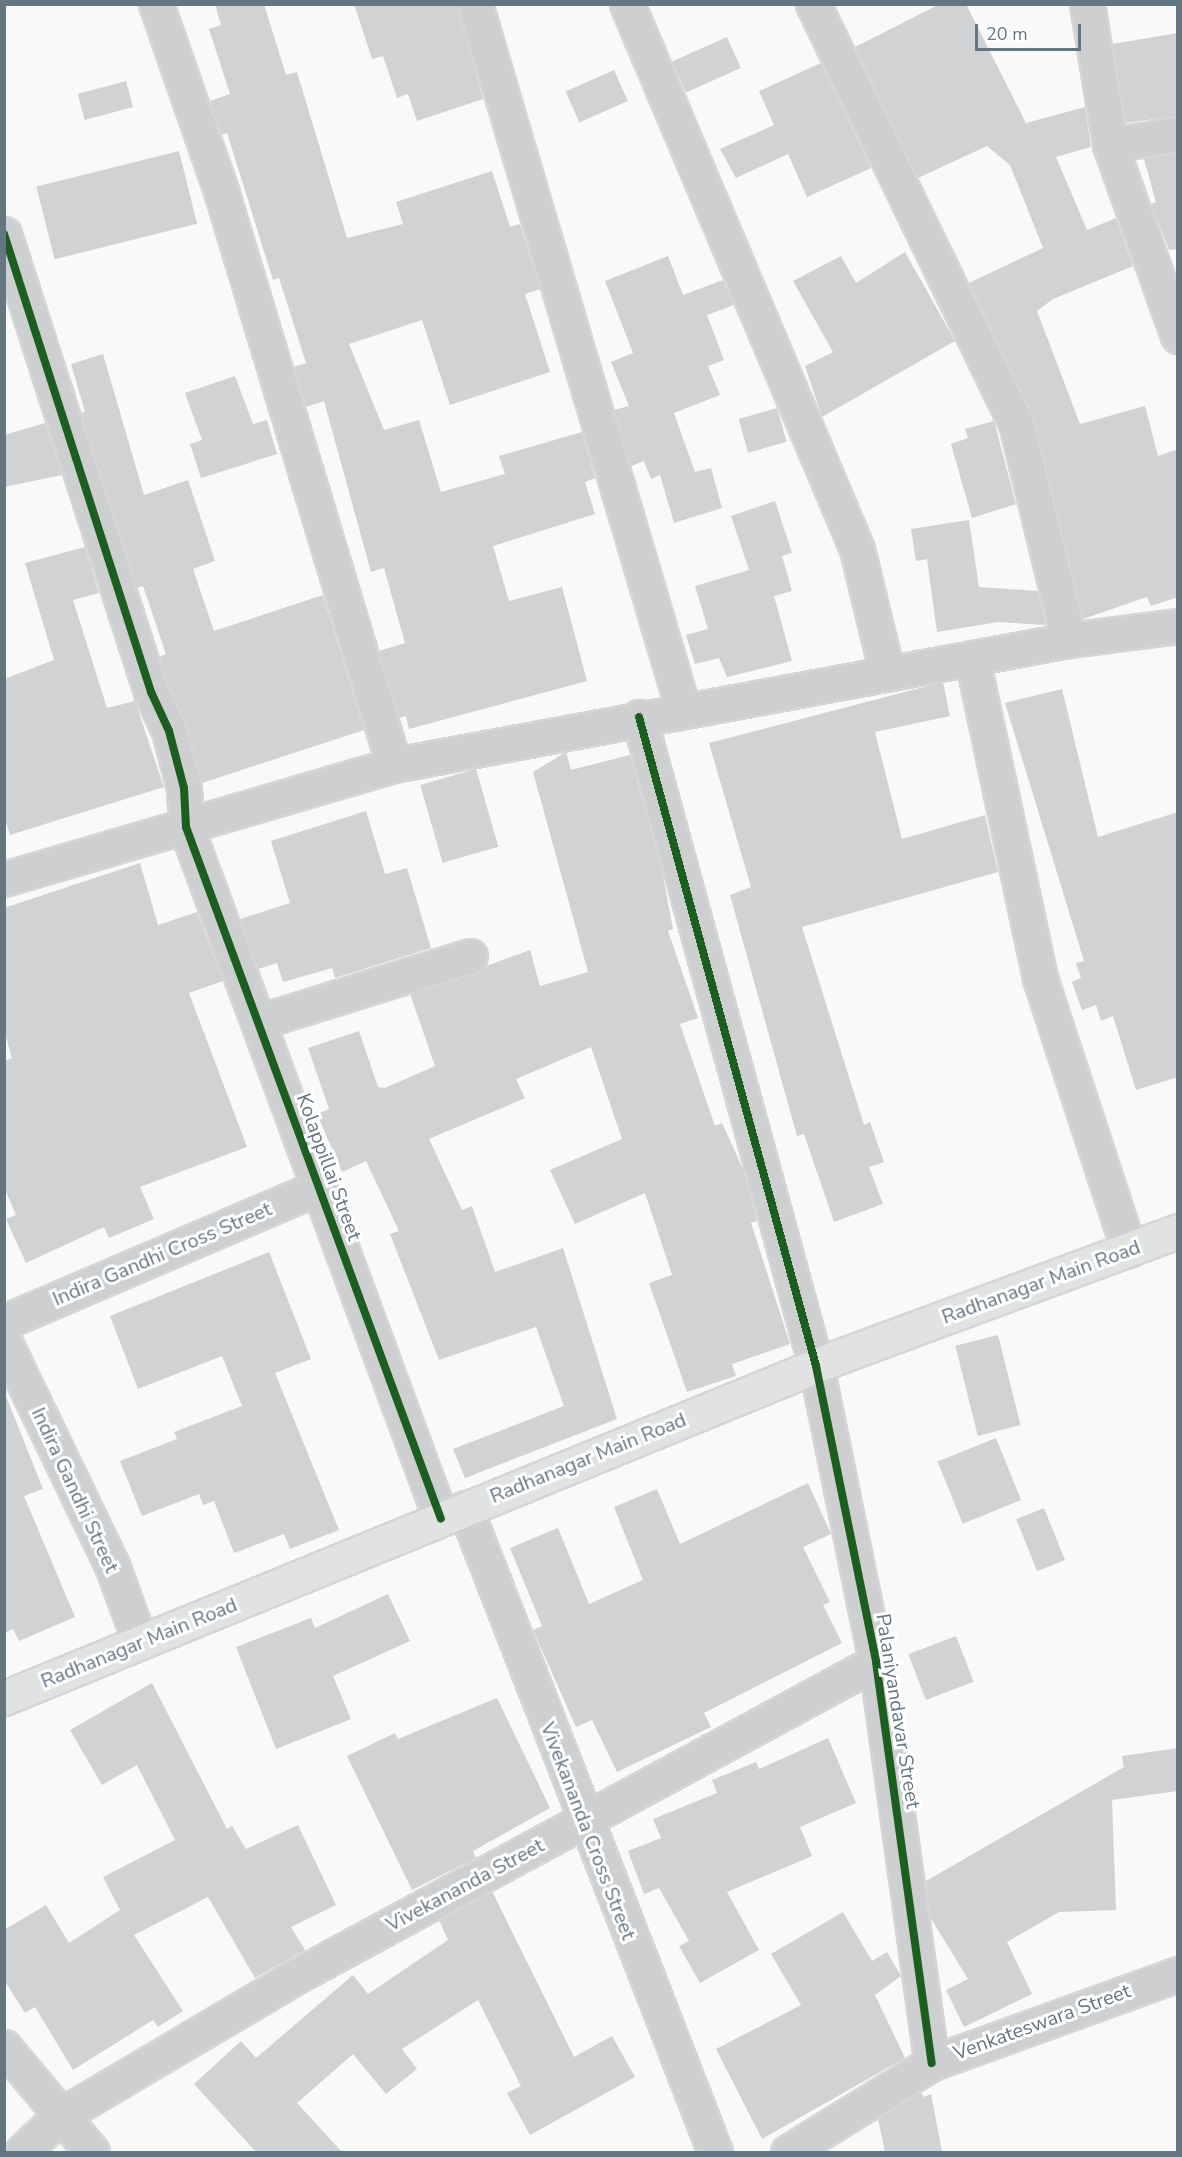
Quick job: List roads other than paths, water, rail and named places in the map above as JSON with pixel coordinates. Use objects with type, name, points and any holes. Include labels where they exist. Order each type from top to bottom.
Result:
[{"type":"street","points":[[156,4],[222,194],[394,765]]},
{"type":"street","points":[[475,4],[683,709]]},
{"type":"street","points":[[627,4],[857,549],[887,673]]},
{"type":"street","points":[[813,4],[1016,423],[1069,640]]},
{"type":"street","points":[[1087,4],[1110,145],[1178,336]]},
{"type":"street","points":[[1110,145],[1178,134]]},
{"type":"street","name":"Kolappillai Street","points":[[4,234],[147,681],[170,731],[184,788],[186,827],[319,1187],[453,1513]]},
{"type":"street","points":[[4,879],[394,765],[639,717],[1069,640],[1178,626]]},
{"type":"street","points":[[972,658],[1040,978],[1129,1250]]},
{"type":"street","name":"Palaniyandavar Street","points":[[639,717],[816,1366],[876,1662],[932,2063]]},
{"type":"street","points":[[258,1022],[470,956]]},
{"type":"street","name":"Indira Gandhi Cross Street","points":[[4,1322],[319,1187]]},
{"type":"street","name":"Radhanagar Main Road","points":[[4,1698],[816,1366],[1178,1231]]},
{"type":"street","name":"Indira Gandhi Street","points":[[4,1341],[112,1565],[140,1642]]},
{"type":"street","name":"Vivekananda Cross Street","points":[[453,1513],[583,1821],[715,2152]]},
{"type":"street","name":"Vivekananda Street","points":[[22,2152],[60,2116],[293,1978],[876,1662]]},
{"type":"street","name":"Venkateswara Street","points":[[788,2152],[932,2063],[1178,1974]]},
{"type":"street","points":[[4,2047],[92,2152]]}]
